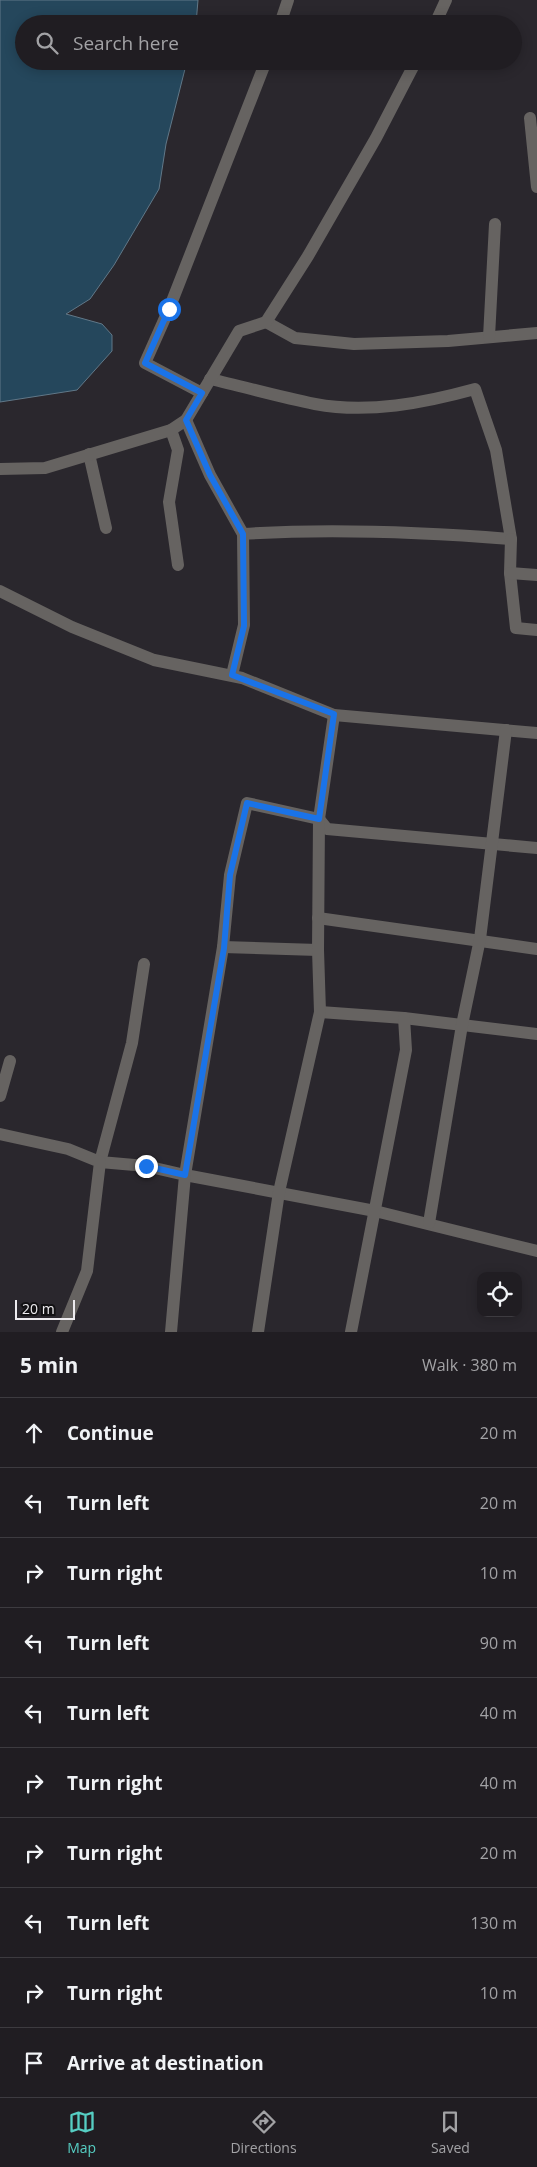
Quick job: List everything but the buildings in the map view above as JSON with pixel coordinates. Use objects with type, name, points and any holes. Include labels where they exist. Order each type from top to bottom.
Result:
[{"type":"street","points":[[283,15],[288,0]]},
{"type":"street","points":[[439,15],[446,0]]},
{"type":"street","points":[[202,393],[145,363],[169,309],[262,70]]},
{"type":"street","points":[[0,468],[45,468],[171,430],[186,420],[239,331],[266,322],[308,256],[376,138],[411,70]]},
{"type":"street","points":[[530,118],[537,187]]},
{"type":"street","points":[[489,337],[495,224]]},
{"type":"street","points":[[266,322],[295,338],[354,344],[537,333]]},
{"type":"street","points":[[210,379],[316,404],[375,408],[435,400],[475,388],[496,450],[511,539],[510,573],[516,628],[537,630]]},
{"type":"street","points":[[186,420],[210,475],[243,534],[244,626],[232,675]]},
{"type":"street","points":[[171,430],[178,450],[169,502],[178,564]]},
{"type":"street","points":[[89,454],[106,528]]},
{"type":"street","points":[[243,534],[306,530],[411,531],[511,539]]},
{"type":"street","points":[[510,573],[537,575]]},
{"type":"street","points":[[0,591],[72,627],[154,660],[232,675],[334,714],[537,733]]},
{"type":"street","points":[[258,1332],[279,1192],[320,1012],[318,950],[319,819],[334,714]]},
{"type":"street","points":[[429,1223],[462,1025],[480,939],[506,730]]},
{"type":"street","points":[[171,1332],[185,1175],[224,948],[230,875],[247,803],[319,819],[327,829],[537,848]]},
{"type":"street","points":[[318,918],[411,932],[480,939],[537,949]]},
{"type":"street","points":[[224,948],[318,950]]},
{"type":"street","points":[[62,1332],[87,1271],[100,1162],[132,1043],[144,964]]},
{"type":"street","points":[[320,1012],[404,1018],[537,1034]]},
{"type":"street","points":[[352,1332],[406,1050],[404,1018]]},
{"type":"street","points":[[0,1096],[10,1061]]},
{"type":"street","points":[[0,1134],[68,1149],[100,1162],[146,1166],[375,1210],[537,1250]]},
{"type":"water","points":[[0,0],[198,0],[197,15],[15,15],[15,70],[185,70],[166,144],[159,189],[114,265],[90,299],[66,314],[102,324],[112,335],[112,351],[77,390],[0,402]]},
{"type":"route","points":[[146,1166],[185,1175],[224,948],[230,875],[247,803],[319,819],[334,714],[232,675],[244,626],[243,534],[210,475],[186,420],[202,393],[145,363],[169,309]]}]
